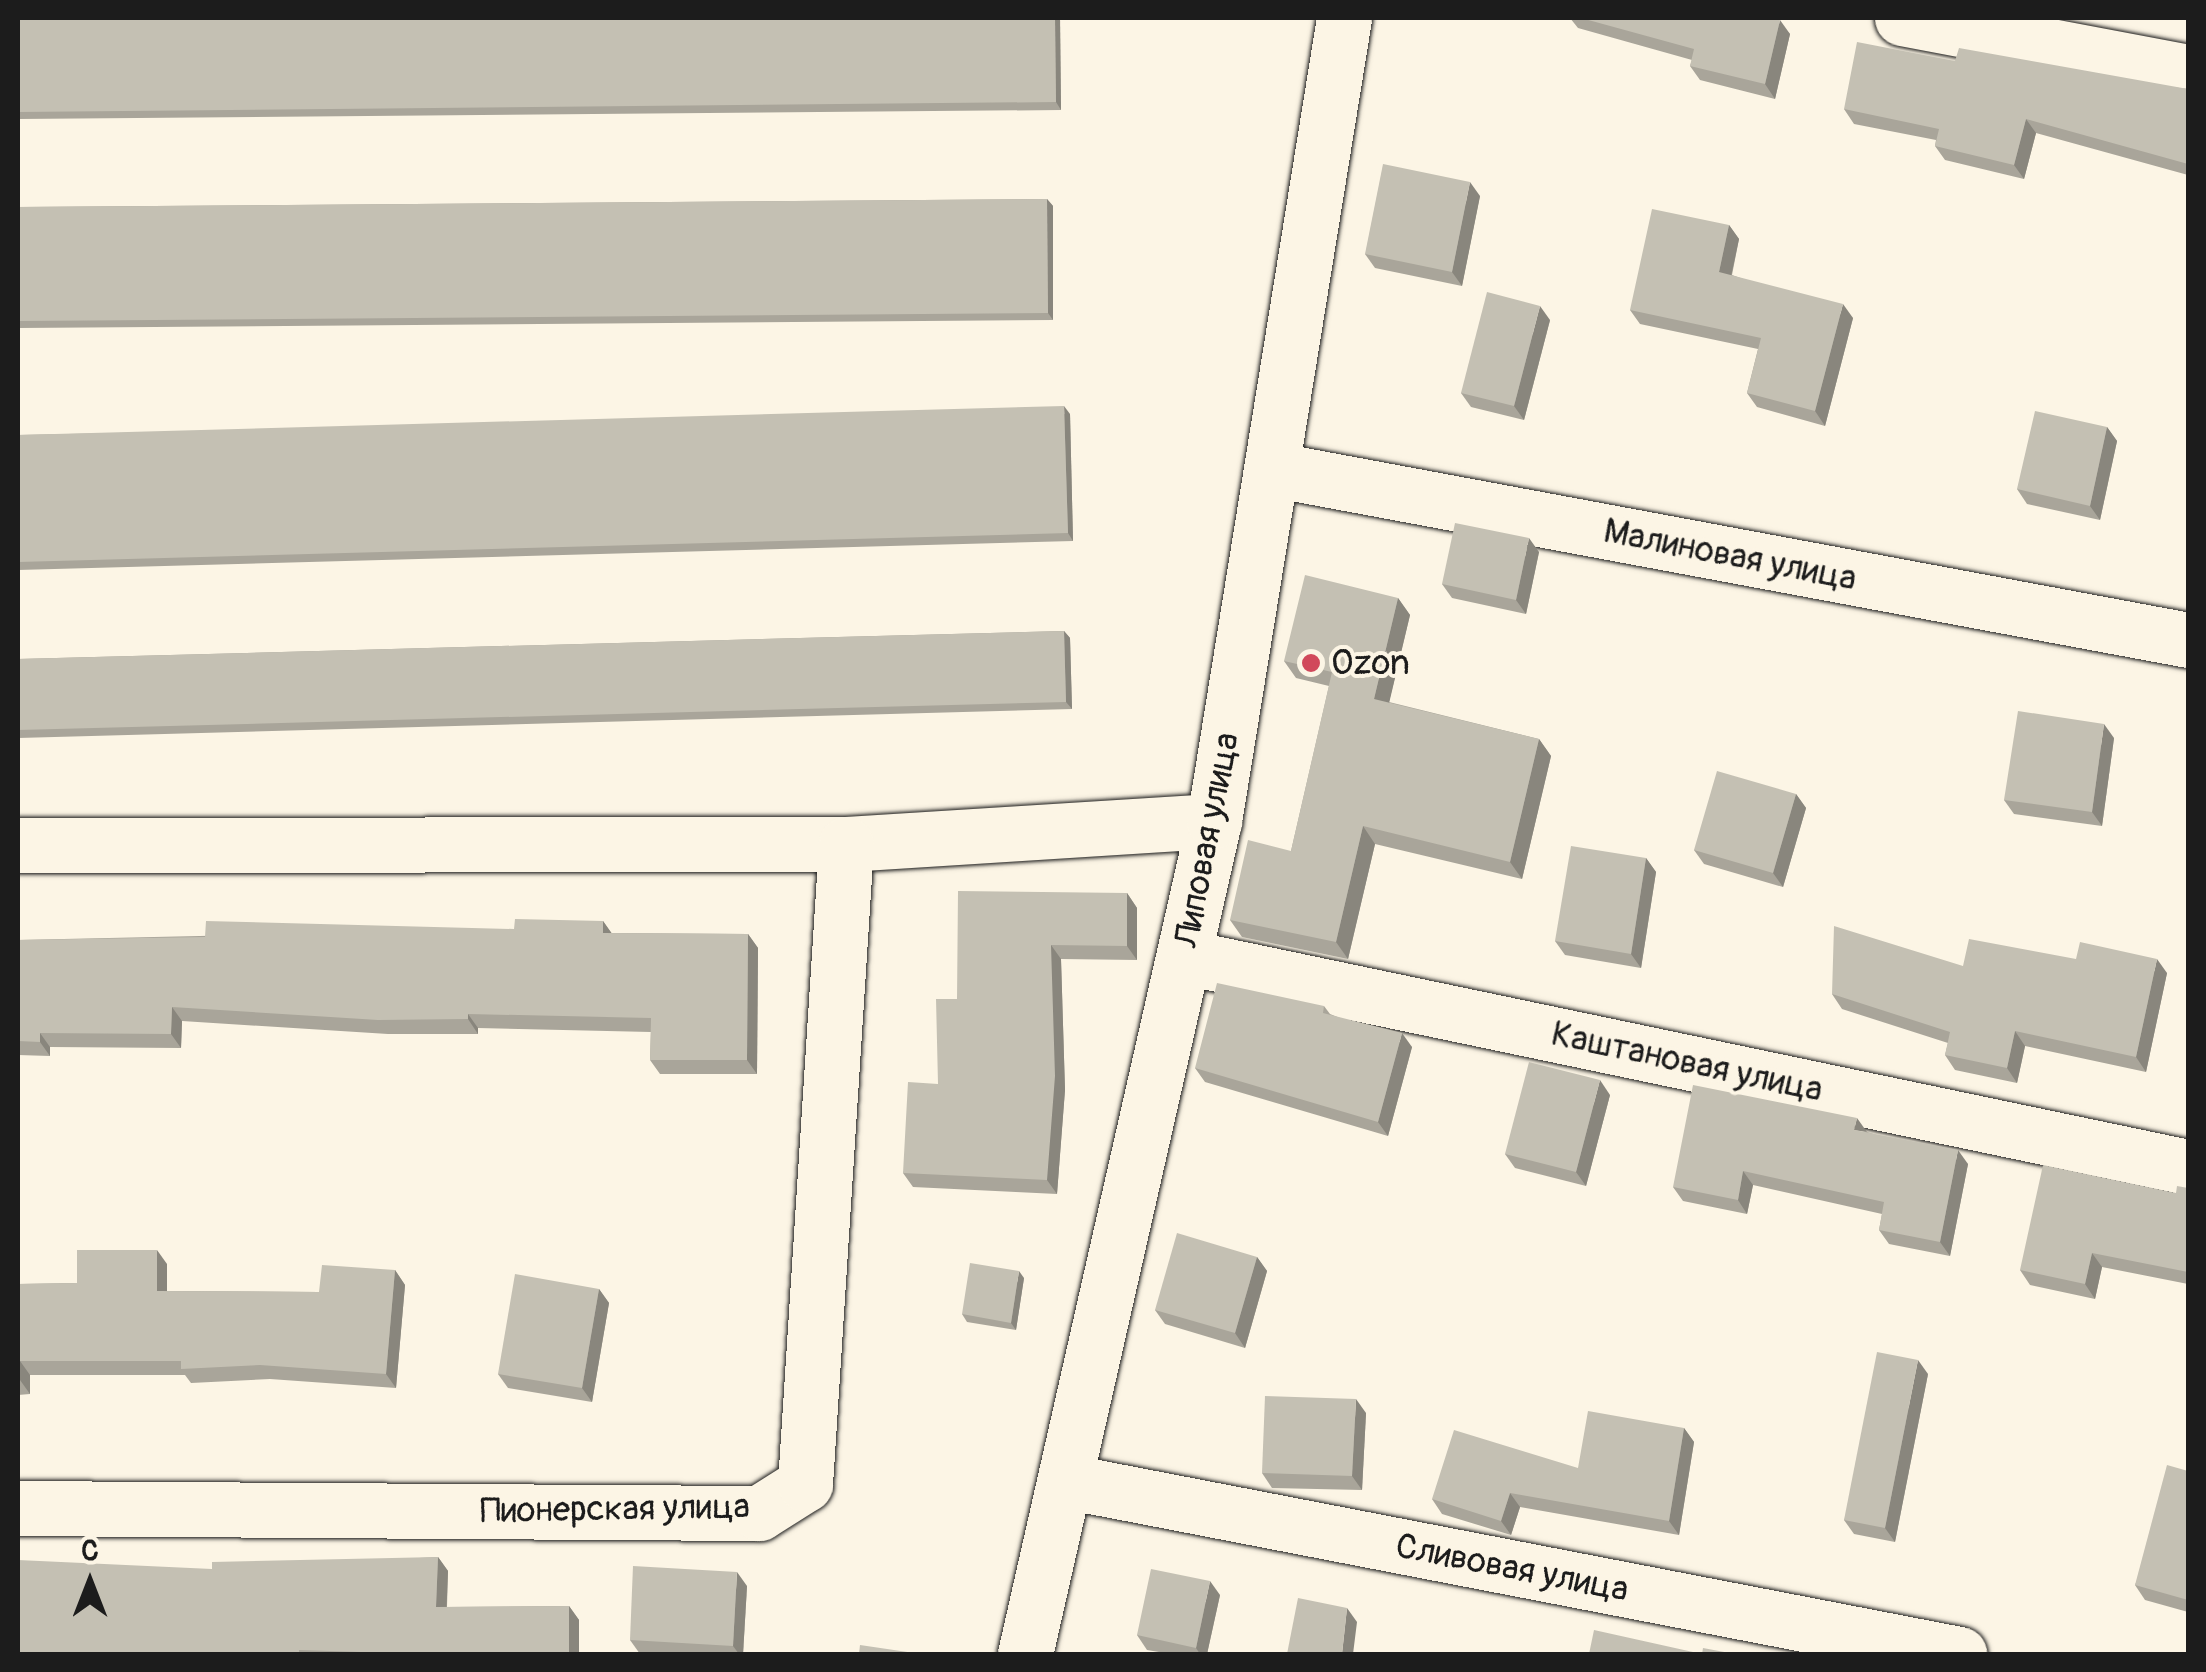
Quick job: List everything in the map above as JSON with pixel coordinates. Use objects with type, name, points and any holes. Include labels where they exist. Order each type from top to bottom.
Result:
[{"type":"street","name":"Липовая улица","points":[[1026,1654],[1214,821],[1344,18]]},
{"type":"street","points":[[1902,18],[2188,72]]},
{"type":"street","name":"Малиновая улица","points":[[1271,469],[2188,640]]},
{"type":"street","points":[[18,845],[846,844],[1214,821]]},
{"type":"street","name":"Пионерская улица","points":[[18,1508],[759,1512],[805,1484],[846,844]]},
{"type":"street","name":"Каштановая улица","points":[[1185,957],[2188,1168]]},
{"type":"street","name":"Сливовая улица","points":[[1065,1481],[1959,1654]]},
{"type":"building","points":[[18,18],[1055,18],[1056,102],[18,112]]},
{"type":"building","points":[[1581,18],[1780,20],[1765,84],[1690,66],[1694,49]]},
{"type":"building","points":[[1857,42],[1955,61],[1959,48],[2188,89],[2188,164],[2026,119],[2014,165],[1935,146],[1939,129],[1844,109]]},
{"type":"building","points":[[1383,164],[1470,182],[1452,272],[1365,254]]},
{"type":"building","points":[[1047,199],[1048,313],[18,321],[18,207]]},
{"type":"building","points":[[1652,209],[1729,225],[1719,272],[1843,304],[1815,411],[1747,393],[1761,338],[1630,310]]},
{"type":"building","points":[[1487,292],[1540,306],[1514,406],[1461,393]]},
{"type":"building","points":[[1064,406],[1068,533],[18,562],[18,435]]},
{"type":"building","points":[[2035,411],[2107,427],[2090,506],[2017,489]]},
{"type":"building","points":[[1455,523],[1529,538],[1516,600],[1442,584]]},
{"type":"building","points":[[1305,575],[1398,598],[1374,699],[1539,739],[1510,862],[1363,826],[1336,942],[1230,920],[1248,840],[1291,851],[1332,672],[1284,661]]},
{"type":"building","points":[[1064,631],[1066,702],[18,730],[18,659]]},
{"type":"building","points":[[2018,711],[2104,724],[2092,812],[2004,800]]},
{"type":"building","points":[[1717,771],[1796,794],[1773,873],[1694,850]]},
{"type":"building","points":[[1571,846],[1646,858],[1631,954],[1555,941]]},
{"type":"building","points":[[958,891],[1127,893],[1127,946],[1051,945],[1055,1076],[1047,1180],[903,1173],[908,1082],[938,1084],[936,999],[957,999]]},
{"type":"building","points":[[515,919],[603,921],[603,933],[748,934],[747,1060],[650,1060],[651,1018],[468,1014],[468,1019],[378,1020],[172,1007],[171,1034],[40,1033],[40,1042],[18,1041],[18,940],[205,937],[206,921],[514,929]]},
{"type":"building","points":[[1834,926],[1963,966],[1969,939],[2076,959],[2080,942],[2157,959],[2136,1057],[2015,1031],[2007,1068],[1945,1055],[1950,1032],[1832,994]]},
{"type":"building","points":[[1217,983],[1324,1006],[1323,1013],[1402,1033],[1378,1122],[1195,1068]]},
{"type":"building","points":[[1529,1062],[1600,1080],[1576,1172],[1505,1154]]},
{"type":"building","points":[[1693,1085],[1857,1118],[1854,1130],[1958,1150],[1940,1242],[1879,1230],[1884,1202],[1743,1171],[1738,1200],[1673,1187]]},
{"type":"building","points":[[2043,1165],[2176,1193],[2177,1186],[2188,1188],[2188,1272],[2092,1253],[2085,1284],[2020,1270]]},
{"type":"building","points":[[1177,1233],[1257,1257],[1235,1333],[1155,1310]]},
{"type":"building","points":[[77,1250],[157,1250],[157,1291],[319,1292],[322,1265],[395,1270],[386,1374],[260,1365],[181,1369],[181,1361],[20,1361],[18,1380],[18,1284],[77,1283]]},
{"type":"building","points":[[970,1263],[1019,1271],[1011,1323],[962,1314]]},
{"type":"building","points":[[515,1274],[599,1289],[582,1388],[498,1374]]},
{"type":"building","points":[[1877,1352],[1918,1360],[1885,1528],[1844,1520]]},
{"type":"building","points":[[1265,1396],[1356,1399],[1352,1476],[1262,1473]]},
{"type":"building","points":[[1588,1411],[1684,1428],[1669,1521],[1510,1493],[1501,1521],[1432,1499],[1454,1430],[1578,1468]]},
{"type":"building","points":[[2167,1465],[2188,1471],[2188,1600],[2135,1585]]},
{"type":"building","points":[[438,1557],[436,1607],[569,1606],[569,1654],[299,1650],[299,1654],[18,1654],[18,1560],[212,1569],[212,1562]]},
{"type":"building","points":[[633,1566],[737,1572],[733,1646],[630,1640]]},
{"type":"building","points":[[1151,1569],[1210,1581],[1196,1648],[1137,1635]]},
{"type":"building","points":[[1298,1598],[1347,1608],[1342,1654],[1287,1654]]},
{"type":"building","points":[[1594,1630],[1702,1654],[1589,1654]]},
{"type":"building","points":[[860,1645],[921,1654],[859,1654]]},
{"type":"building","points":[[1703,1648],[1735,1654],[1702,1654]]},
{"type":"place","name":"Ozon","points":[[1311,663]]}]
